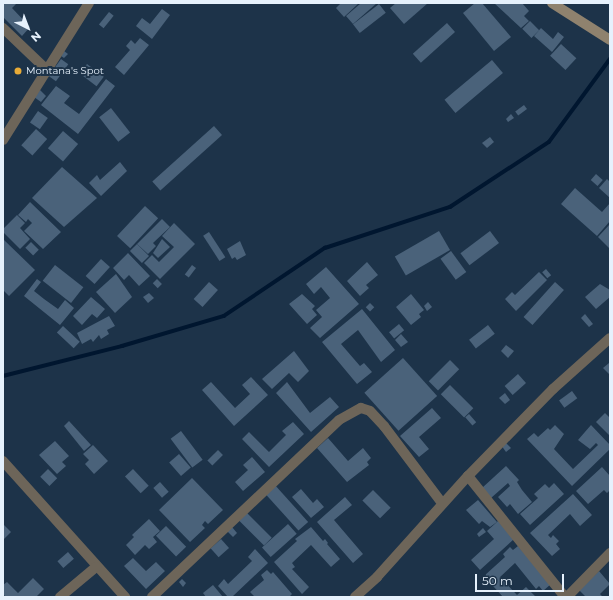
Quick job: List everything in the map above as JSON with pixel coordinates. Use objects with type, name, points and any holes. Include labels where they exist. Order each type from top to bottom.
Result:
[{"type":"main road","points":[[552,3],[610,40]]},
{"type":"street","points":[[3,140],[89,3]]},
{"type":"street","points":[[3,28],[47,70]]},
{"type":"street","points":[[355,597],[377,577],[442,503],[553,389],[610,338]]},
{"type":"street","points":[[152,597],[339,420],[361,408],[370,411],[384,426],[442,503]]},
{"type":"street","points":[[3,461],[96,567],[125,597]]},
{"type":"street","points":[[468,476],[566,597],[610,553]]},
{"type":"street","points":[[60,597],[96,567]]},
{"type":"building","points":[[3,3],[17,3],[12,8],[30,27],[22,36],[3,17]]},
{"type":"building","points":[[341,3],[359,3],[344,17],[336,8]]},
{"type":"building","points":[[361,3],[377,3],[353,24],[346,16]]},
{"type":"building","points":[[396,3],[428,3],[404,24],[390,8]]},
{"type":"building","points":[[475,3],[482,3],[511,37],[494,51],[463,13]]},
{"type":"building","points":[[494,3],[522,3],[529,11],[524,16],[529,21],[521,28]]},
{"type":"building","points":[[379,4],[386,13],[360,33],[353,24]]},
{"type":"building","points":[[162,9],[170,15],[152,39],[136,26],[142,18],[150,24]]},
{"type":"building","points":[[109,12],[114,16],[104,28],[99,24]]},
{"type":"building","points":[[530,21],[539,30],[531,38],[522,29]]},
{"type":"building","points":[[447,23],[455,32],[421,63],[413,54]]},
{"type":"building","points":[[541,28],[553,39],[558,32],[564,37],[552,52],[534,36]]},
{"type":"building","points":[[140,38],[149,45],[124,75],[115,67],[130,50],[126,46],[131,40],[135,44]]},
{"type":"building","points":[[561,44],[576,58],[565,70],[550,56]]},
{"type":"building","points":[[64,51],[68,54],[64,58],[61,56]]},
{"type":"building","points":[[61,59],[68,64],[56,81],[49,76]]},
{"type":"building","points":[[492,60],[503,73],[455,113],[445,100]]},
{"type":"building","points":[[87,64],[104,77],[97,86],[80,74]]},
{"type":"building","points":[[106,79],[115,86],[78,134],[41,105],[56,86],[70,96],[64,103],[79,114]]},
{"type":"building","points":[[40,90],[46,96],[41,102],[34,97]]},
{"type":"building","points":[[524,105],[527,109],[518,116],[515,112]]},
{"type":"building","points":[[111,108],[130,132],[118,142],[99,117]]},
{"type":"building","points":[[38,111],[48,118],[40,129],[30,122]]},
{"type":"building","points":[[511,114],[514,118],[508,122],[506,119]]},
{"type":"building","points":[[214,126],[222,135],[160,190],[152,182]]},
{"type":"building","points":[[36,129],[47,139],[32,155],[21,145]]},
{"type":"building","points":[[63,131],[78,144],[63,161],[48,148]]},
{"type":"building","points":[[490,137],[494,142],[487,148],[482,143]]},
{"type":"building","points":[[120,162],[127,171],[101,196],[89,183],[97,175],[100,180]]},
{"type":"building","points":[[62,167],[97,198],[64,227],[32,198]]},
{"type":"building","points":[[596,174],[603,180],[598,186],[591,180]]},
{"type":"building","points":[[607,179],[610,182],[610,198],[599,188]]},
{"type":"building","points":[[575,188],[602,212],[610,203],[610,221],[597,236],[561,204]]},
{"type":"building","points":[[30,202],[61,232],[43,249],[24,231],[32,223],[28,219],[26,222],[18,215]]},
{"type":"building","points":[[145,206],[158,218],[130,248],[117,236]]},
{"type":"building","points":[[17,215],[25,223],[20,228],[30,239],[20,249],[3,232],[3,229]]},
{"type":"building","points":[[162,219],[170,227],[153,243],[156,246],[148,254],[137,244]]},
{"type":"building","points":[[174,223],[195,244],[160,279],[144,263],[152,255],[159,262],[174,247],[162,236]]},
{"type":"building","points":[[610,224],[610,249],[598,237]]},
{"type":"building","points":[[439,231],[450,250],[406,276],[395,256]]},
{"type":"building","points":[[490,231],[499,243],[469,265],[460,253]]},
{"type":"building","points":[[209,232],[225,257],[219,261],[203,236]]},
{"type":"building","points":[[3,239],[35,270],[9,296],[3,290]]},
{"type":"building","points":[[162,239],[170,247],[158,258],[153,253]]},
{"type":"building","points":[[240,241],[246,255],[237,260],[235,257],[232,259],[227,249]]},
{"type":"building","points":[[31,242],[39,250],[33,255],[25,248]]},
{"type":"building","points":[[137,244],[149,256],[142,263],[130,251]]},
{"type":"building","points":[[451,251],[466,272],[456,280],[440,259]]},
{"type":"building","points":[[128,253],[150,276],[139,286],[129,275],[124,280],[113,268]]},
{"type":"building","points":[[101,259],[110,267],[95,284],[86,276]]},
{"type":"building","points":[[367,262],[378,275],[366,285],[369,288],[360,296],[347,281]]},
{"type":"building","points":[[55,265],[83,287],[71,303],[43,281]]},
{"type":"building","points":[[192,265],[196,268],[189,278],[185,275]]},
{"type":"building","points":[[326,267],[359,304],[320,338],[310,328],[322,317],[316,310],[330,298],[321,287],[314,294],[306,284]]},
{"type":"building","points":[[546,269],[551,275],[547,278],[542,272]]},
{"type":"building","points":[[539,272],[547,280],[516,311],[505,299],[512,292],[515,295]]},
{"type":"building","points":[[116,274],[132,297],[115,313],[96,292]]},
{"type":"building","points":[[37,279],[41,282],[34,291],[44,299],[58,309],[65,300],[74,308],[60,325],[24,296]]},
{"type":"building","points":[[157,279],[162,284],[158,288],[153,283]]},
{"type":"building","points":[[209,282],[218,290],[203,307],[194,299]]},
{"type":"building","points":[[555,282],[564,290],[532,325],[524,317]]},
{"type":"building","points":[[600,284],[610,290],[610,297],[596,309],[585,297]]},
{"type":"building","points":[[149,293],[154,298],[148,303],[143,297]]},
{"type":"building","points":[[302,294],[315,306],[312,309],[317,315],[307,324],[289,304]]},
{"type":"building","points":[[411,294],[424,310],[419,314],[421,317],[411,325],[396,307]]},
{"type":"building","points":[[91,297],[105,309],[97,318],[92,314],[82,325],[73,316]]},
{"type":"building","points":[[428,302],[432,307],[427,311],[424,306]]},
{"type":"building","points":[[370,303],[374,307],[370,311],[366,307]]},
{"type":"building","points":[[362,309],[395,350],[381,362],[358,330],[341,344],[360,366],[364,363],[372,372],[357,384],[322,342]]},
{"type":"building","points":[[585,314],[593,324],[589,327],[581,318]]},
{"type":"building","points":[[109,316],[115,326],[107,330],[109,334],[101,339],[99,335],[93,342],[91,339],[82,344],[77,333]]},
{"type":"building","points":[[399,324],[404,330],[394,338],[389,332]]},
{"type":"building","points":[[488,325],[495,334],[476,348],[469,340]]},
{"type":"building","points":[[63,326],[80,342],[74,348],[57,333]]},
{"type":"building","points":[[401,334],[408,342],[401,347],[395,340]]},
{"type":"building","points":[[506,345],[514,351],[508,358],[501,351]]},
{"type":"building","points":[[294,351],[309,371],[298,382],[289,373],[272,389],[262,379]]},
{"type":"building","points":[[403,358],[437,396],[398,431],[364,393]]},
{"type":"building","points":[[450,360],[459,369],[438,390],[429,381]]},
{"type":"building","points":[[609,363],[610,364],[610,375],[603,368]]},
{"type":"building","points":[[518,374],[526,383],[513,395],[505,386]]},
{"type":"building","points":[[251,377],[268,395],[234,426],[202,390],[211,382],[235,408],[250,394],[242,385]]},
{"type":"building","points":[[287,382],[310,413],[330,397],[339,407],[311,432],[276,393]]},
{"type":"building","points":[[450,385],[473,408],[464,418],[441,394]]},
{"type":"building","points":[[572,391],[577,398],[564,408],[559,400]]},
{"type":"building","points":[[505,393],[510,400],[505,404],[499,398]]},
{"type":"building","points":[[432,408],[441,418],[419,437],[429,449],[419,457],[400,436]]},
{"type":"building","points":[[605,413],[610,418],[610,436],[596,422]]},
{"type":"building","points":[[469,414],[476,422],[472,426],[465,417]]},
{"type":"building","points":[[69,421],[91,445],[84,451],[64,426]]},
{"type":"building","points":[[293,422],[304,434],[269,467],[242,439],[249,432],[269,452],[286,435],[282,431]]},
{"type":"building","points":[[555,425],[564,434],[554,449],[573,469],[598,445],[596,443],[590,449],[578,440],[591,425],[610,445],[610,449],[572,486],[527,439],[534,433],[538,437],[548,428],[550,430]]},
{"type":"building","points":[[181,431],[203,460],[192,468],[171,439]]},
{"type":"building","points":[[328,438],[348,461],[363,448],[371,458],[367,462],[369,465],[347,482],[317,448]]},
{"type":"building","points":[[55,441],[69,456],[62,462],[66,466],[57,474],[39,455]]},
{"type":"building","points":[[505,442],[511,448],[506,452],[501,445]]},
{"type":"building","points":[[93,445],[108,461],[94,474],[85,464],[89,460],[83,454]]},
{"type":"building","points":[[218,450],[223,455],[212,466],[207,461]]},
{"type":"building","points":[[179,454],[191,468],[181,476],[169,463]]},
{"type":"building","points":[[252,457],[265,472],[243,491],[235,482],[248,470],[243,465]]},
{"type":"building","points":[[506,466],[519,480],[517,482],[532,502],[518,514],[510,504],[507,507],[498,497],[510,486],[508,483],[491,498],[482,488]]},
{"type":"building","points":[[602,467],[610,476],[610,490],[607,493],[604,490],[588,504],[576,491]]},
{"type":"building","points":[[48,469],[57,478],[49,486],[40,477]]},
{"type":"building","points":[[133,469],[149,486],[141,493],[125,477]]},
{"type":"building","points":[[192,478],[223,510],[208,524],[205,521],[202,525],[205,528],[190,542],[159,510]]},
{"type":"building","points":[[160,482],[169,492],[162,498],[153,488]]},
{"type":"building","points":[[554,483],[564,494],[530,525],[520,514],[538,498],[534,494],[545,484],[549,488]]},
{"type":"building","points":[[274,484],[308,522],[298,531],[264,493]]},
{"type":"building","points":[[301,489],[313,503],[317,499],[324,507],[311,518],[292,497]]},
{"type":"building","points":[[373,490],[391,508],[380,518],[362,501]]},
{"type":"building","points":[[573,494],[592,515],[580,526],[570,514],[548,535],[551,538],[553,535],[559,541],[556,544],[560,549],[552,556],[530,533]]},
{"type":"building","points":[[345,497],[352,505],[334,520],[363,554],[353,563],[317,522]]},
{"type":"building","points":[[478,500],[497,522],[490,527],[482,521],[479,524],[466,510]]},
{"type":"building","points":[[247,513],[272,538],[264,546],[239,521]]},
{"type":"building","points":[[149,519],[160,531],[153,537],[157,542],[149,549],[145,545],[135,555],[126,545],[134,537],[132,535]]},
{"type":"building","points":[[498,521],[514,539],[480,570],[471,560],[494,539],[487,531]]},
{"type":"building","points":[[3,524],[11,532],[3,540]]},
{"type":"building","points":[[288,524],[297,534],[271,557],[262,547]]},
{"type":"building","points":[[166,526],[186,547],[176,557],[156,536]]},
{"type":"building","points":[[232,527],[237,533],[233,537],[227,531]]},
{"type":"building","points":[[311,527],[323,541],[325,539],[328,543],[327,544],[340,559],[331,567],[311,545],[292,563],[295,567],[292,569],[309,587],[302,594],[274,562],[297,541],[295,539]]},
{"type":"building","points":[[483,528],[486,532],[479,537],[477,534]]},
{"type":"building","points":[[221,539],[229,548],[219,557],[211,548]]},
{"type":"building","points":[[518,546],[551,584],[543,591],[539,586],[536,589],[515,563],[500,577],[517,595],[526,587],[536,597],[503,597],[484,576],[505,557],[503,554],[510,547],[513,550]]},
{"type":"building","points":[[255,549],[268,563],[232,597],[228,597],[218,586],[224,579],[228,584],[252,561],[248,557]]},
{"type":"building","points":[[68,552],[74,559],[63,568],[57,561]]},
{"type":"building","points":[[133,558],[146,571],[156,562],[165,571],[146,589],[124,566]]},
{"type":"building","points":[[267,570],[271,574],[273,572],[292,594],[289,597],[255,597],[250,592],[264,580],[261,575]]},
{"type":"building","points":[[599,571],[610,584],[600,594],[603,597],[586,597],[579,590]]},
{"type":"building","points":[[33,578],[44,589],[36,597],[6,597],[3,594],[3,585],[7,582],[18,593]]},
{"type":"building","points":[[182,579],[186,583],[183,587],[179,582]]},
{"type":"building","points":[[213,585],[223,597],[206,597],[203,593]]},
{"type":"waterway","points":[[3,376],[122,346],[224,316],[325,248],[450,207],[549,142],[610,59]]},
{"type":"place","name":"Montana's Spot","points":[[18,71]]}]
